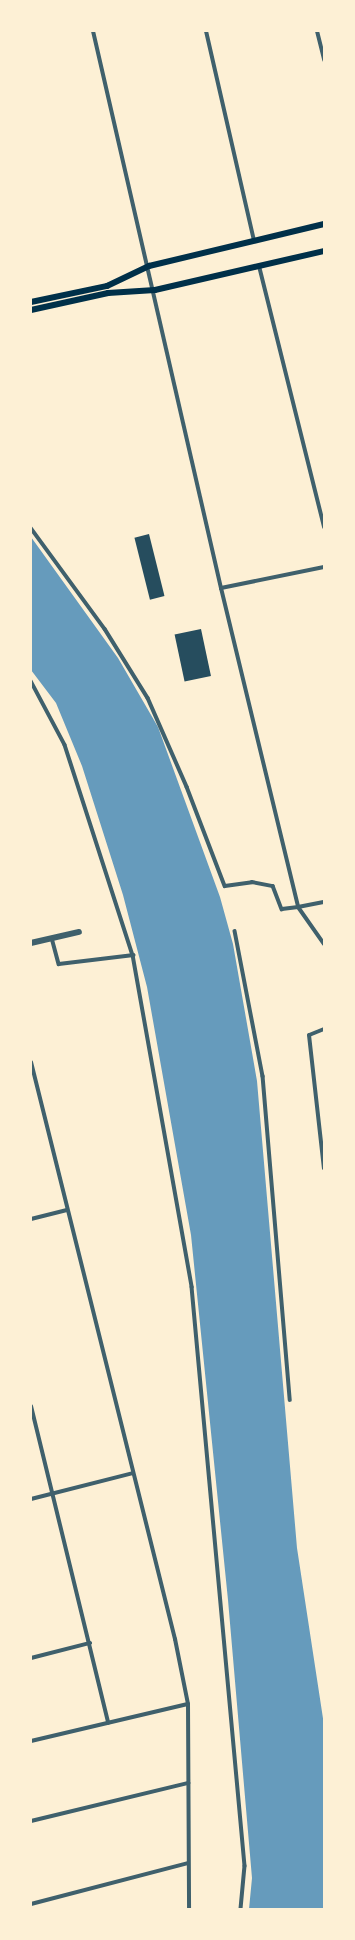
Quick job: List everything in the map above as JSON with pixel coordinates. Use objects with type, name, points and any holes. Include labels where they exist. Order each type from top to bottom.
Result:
[{"type":"main road","points":[[31,302],[106,286],[149,266],[324,224]]},
{"type":"main road","points":[[31,310],[108,293],[155,290],[324,251]]},
{"type":"street","points":[[93,31],[155,290],[221,588],[298,907],[324,944]]},
{"type":"street","points":[[206,31],[254,240]]},
{"type":"street","points":[[317,31],[324,60]]},
{"type":"street","points":[[259,266],[324,527]]},
{"type":"street","points":[[31,528],[105,629],[148,698],[188,787],[225,886],[252,882],[272,886],[282,909],[324,902]]},
{"type":"street","points":[[221,588],[324,567]]},
{"type":"street","points":[[31,681],[65,745],[133,955],[192,1287],[245,1866],[241,1909]]},
{"type":"street","points":[[235,931],[263,1076],[290,1400]]},
{"type":"street","points":[[31,943],[79,932]]},
{"type":"street","points":[[52,938],[59,964],[133,955]]},
{"type":"street","points":[[324,1029],[309,1035],[324,1168]]},
{"type":"street","points":[[31,1062],[66,1210],[175,1639],[188,1704],[189,1909]]},
{"type":"street","points":[[31,1218],[66,1210]]},
{"type":"street","points":[[31,1406],[90,1643],[108,1723]]},
{"type":"street","points":[[31,1498],[133,1473]]},
{"type":"street","points":[[31,1658],[90,1643]]},
{"type":"street","points":[[31,1742],[188,1704]]},
{"type":"street","points":[[31,1822],[188,1783]]},
{"type":"street","points":[[31,1904],[188,1863]]},
{"type":"water","points":[[31,537],[118,658],[158,727],[220,897],[233,944],[257,1081],[297,1548],[324,1725],[324,1909],[249,1909],[252,1878],[228,1600],[191,1235],[147,987],[123,895],[82,766],[56,703],[31,670]]},
{"type":"building","points":[[149,534],[164,596],[150,600],[134,538]]},
{"type":"building","points":[[201,629],[211,676],[185,682],[175,635]]}]
